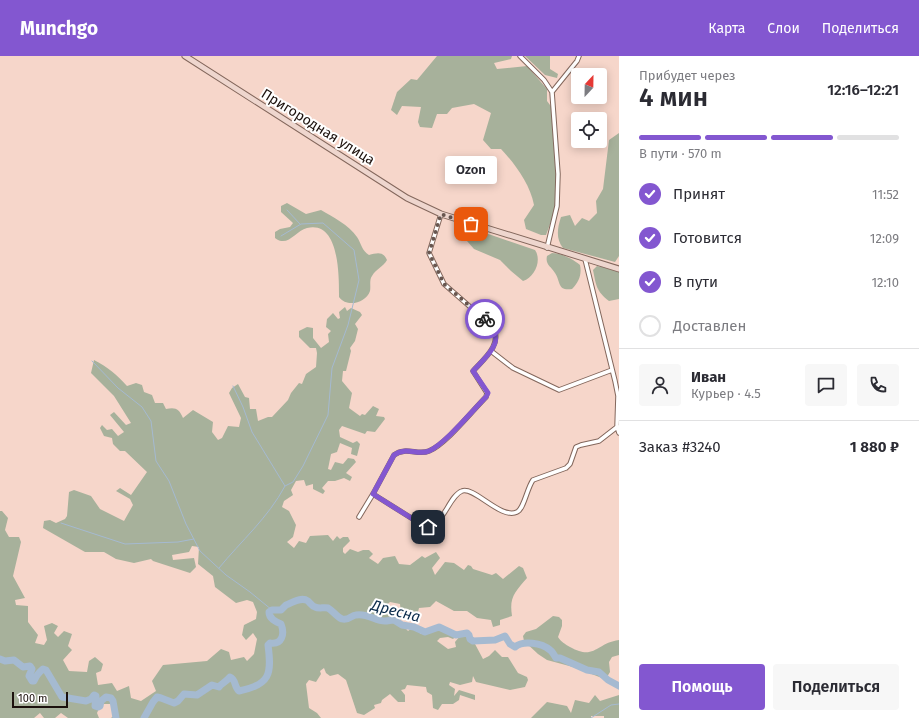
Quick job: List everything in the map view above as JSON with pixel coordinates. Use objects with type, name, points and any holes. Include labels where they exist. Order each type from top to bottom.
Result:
[{"type":"street","name":"Пригородная улица","points":[[185,56],[407,198],[441,214],[619,269]]},
{"type":"street","points":[[520,56],[544,80],[552,92],[558,174],[557,206],[547,248]]},
{"type":"street","points":[[552,92],[577,61],[579,56]]},
{"type":"street","points":[[359,517],[394,455],[399,451],[429,451],[442,442],[486,397],[488,393],[473,371],[491,351],[496,337],[494,329],[444,284],[429,253],[441,214]]},
{"type":"street","points":[[585,259],[618,396],[619,433]]},
{"type":"street","points":[[491,351],[513,368],[559,390],[612,370]]},
{"type":"street","points":[[373,494],[424,526],[428,527],[433,526],[459,493],[466,490],[487,504],[511,514],[516,513],[522,508],[530,484],[533,480],[566,468],[570,464],[576,447],[599,441],[618,427]]},
{"type":"green space","points":[[437,56],[512,56],[511,59],[494,63],[497,69],[527,66],[547,89],[547,101],[553,109],[556,208],[546,235],[541,235],[526,229],[524,220],[534,205],[529,190],[517,168],[501,149],[491,149],[483,140],[491,113],[474,104],[452,108],[447,114],[437,114],[432,128],[420,127],[418,122],[421,107],[402,106],[397,115],[391,110],[397,92],[411,79],[417,80]]},
{"type":"green space","points":[[525,56],[550,56],[550,69],[558,74],[557,78],[545,75]]},
{"type":"green space","points":[[619,133],[619,256],[615,262],[563,248],[559,241],[558,234],[561,217],[570,215],[575,226],[582,218],[589,221],[597,213],[596,201],[603,189],[609,140]]},
{"type":"green space","points":[[287,203],[306,214],[321,210],[350,229],[357,237],[363,249],[369,255],[380,253],[384,255],[387,260],[371,278],[370,291],[365,299],[356,303],[351,303],[342,300],[339,297],[338,265],[332,241],[326,233],[318,228],[307,228],[288,240],[280,241],[275,238],[275,232],[280,229],[290,227],[293,223],[281,212],[281,206]]},
{"type":"green space","points":[[474,229],[535,250],[538,258],[536,268],[531,276],[523,281],[500,260],[474,249],[467,241],[467,236],[469,231]]},
{"type":"green space","points":[[552,253],[567,257],[580,265],[581,272],[579,278],[572,289],[564,289],[560,285],[557,276],[547,259],[547,256]]},
{"type":"green space","points":[[597,266],[619,272],[619,299],[609,301],[599,291],[593,270]]},
{"type":"green space","points":[[345,307],[347,311],[351,308],[360,312],[362,315],[355,324],[358,329],[355,341],[350,348],[351,351],[346,371],[343,371],[342,381],[352,393],[349,408],[360,416],[362,414],[365,415],[373,406],[379,409],[376,416],[384,417],[385,419],[375,432],[367,431],[365,434],[342,426],[339,430],[340,437],[353,443],[357,441],[360,444],[357,456],[351,454],[352,448],[340,443],[337,452],[331,454],[328,469],[331,470],[335,462],[343,464],[348,458],[354,459],[356,462],[346,473],[352,477],[350,481],[344,478],[335,481],[328,481],[322,488],[325,491],[323,494],[313,489],[313,484],[306,486],[304,480],[296,481],[291,490],[293,495],[284,501],[282,507],[289,511],[296,525],[293,537],[287,542],[294,548],[299,541],[306,543],[310,536],[328,535],[333,541],[337,536],[340,539],[343,537],[348,537],[350,541],[343,548],[343,552],[345,554],[350,549],[358,552],[369,550],[373,554],[369,558],[378,564],[383,558],[395,556],[399,564],[410,565],[422,556],[425,558],[436,552],[440,558],[432,568],[435,575],[445,562],[454,563],[464,570],[468,565],[473,569],[492,575],[496,573],[503,579],[519,566],[523,568],[527,578],[519,587],[512,599],[512,616],[500,620],[500,625],[493,627],[491,620],[477,618],[467,611],[454,611],[436,601],[430,607],[419,608],[418,612],[401,613],[400,604],[390,602],[385,606],[392,613],[391,619],[400,622],[408,631],[413,627],[421,634],[435,628],[444,630],[445,633],[454,632],[456,636],[453,639],[448,637],[440,638],[437,641],[448,649],[456,647],[455,642],[460,636],[467,635],[475,644],[483,659],[495,650],[502,657],[508,657],[518,673],[527,677],[528,680],[525,687],[510,690],[476,682],[473,676],[472,682],[460,685],[450,682],[449,685],[455,689],[454,696],[459,690],[475,695],[475,700],[460,695],[459,700],[453,704],[442,704],[438,710],[433,708],[432,695],[427,692],[426,687],[407,685],[405,689],[401,690],[405,695],[405,702],[398,702],[390,694],[382,700],[381,703],[374,705],[375,708],[364,715],[357,713],[346,680],[338,674],[330,676],[326,673],[324,668],[320,671],[321,674],[316,682],[309,680],[306,684],[309,708],[317,713],[321,718],[111,718],[118,712],[112,704],[101,704],[97,713],[99,718],[68,718],[61,713],[55,718],[44,718],[40,713],[34,718],[0,718],[0,511],[2,511],[8,518],[5,530],[9,537],[19,537],[21,542],[13,576],[25,598],[15,600],[16,605],[28,606],[28,622],[38,635],[35,643],[44,645],[47,640],[44,626],[52,623],[58,626],[54,633],[58,637],[64,631],[72,634],[68,646],[72,650],[63,660],[69,671],[87,672],[89,661],[95,657],[103,664],[101,671],[96,673],[98,685],[112,683],[117,691],[129,686],[131,698],[141,701],[156,691],[152,681],[163,665],[207,661],[221,649],[229,652],[231,660],[244,657],[247,661],[254,654],[257,639],[253,633],[246,640],[242,635],[244,625],[256,619],[257,612],[253,602],[247,600],[236,603],[215,587],[213,576],[198,564],[199,547],[192,546],[189,552],[172,555],[173,560],[194,558],[196,567],[190,573],[153,561],[151,559],[134,563],[116,559],[104,552],[85,552],[43,528],[44,521],[50,520],[56,523],[65,519],[67,516],[69,492],[74,490],[91,496],[100,509],[124,521],[133,505],[130,499],[116,491],[120,488],[131,495],[147,472],[125,451],[120,451],[113,444],[112,438],[104,436],[100,428],[102,425],[107,430],[112,429],[118,436],[124,432],[110,415],[114,412],[126,425],[131,423],[114,396],[91,373],[94,360],[104,365],[127,386],[136,383],[142,385],[144,392],[152,395],[155,403],[163,403],[166,409],[177,409],[183,418],[193,410],[213,422],[212,432],[218,440],[222,438],[228,426],[239,427],[241,418],[229,393],[232,388],[238,384],[245,397],[249,398],[250,409],[256,409],[258,421],[272,417],[288,400],[291,393],[299,383],[302,384],[306,374],[316,367],[316,348],[310,348],[299,337],[299,331],[307,327],[313,328],[313,338],[321,348],[329,342],[328,334],[331,331],[326,327],[327,319],[333,313],[338,319],[340,318],[339,312]]},
{"type":"green space","points":[[553,616],[559,617],[562,620],[562,626],[558,637],[559,639],[566,645],[578,651],[590,652],[605,644],[619,640],[619,655],[612,657],[609,662],[610,672],[607,677],[602,678],[573,667],[547,660],[524,641],[523,636],[526,632],[536,629]]},
{"type":"green space","points":[[595,695],[600,701],[619,695],[619,718],[591,716],[591,718],[531,718],[547,702],[567,706],[571,713],[575,700],[589,703]]},
{"type":"waterway","points":[[287,210],[300,224]]},
{"type":"waterway","points":[[281,236],[301,224],[323,223],[354,250],[359,280],[348,325],[332,368],[328,415],[303,466],[293,482],[285,486]]},
{"type":"waterway","points":[[92,361],[118,388],[142,407],[151,421],[156,461],[169,481],[186,524],[200,551],[226,575],[272,610]]},
{"type":"waterway","points":[[219,568],[271,509],[285,486],[252,432],[243,407],[233,386]]},
{"type":"waterway","points":[[61,523],[125,544],[178,542],[194,539]]},
{"type":"waterway","name":"Дресна","points":[[144,718],[157,697],[174,703],[184,694],[197,695],[212,685],[219,687],[230,677],[233,679],[239,691],[257,685],[263,681],[267,677],[270,664],[268,645],[270,643],[280,641],[283,631],[281,624],[271,618],[269,612],[272,610],[281,610],[286,605],[302,599],[308,601],[317,608],[328,608],[342,619],[346,619],[354,615],[364,615],[381,621],[394,620],[402,625],[414,627],[425,632],[439,627],[456,635],[467,633],[473,641],[495,640],[505,636],[510,644],[515,647],[527,643],[538,644],[551,651],[556,658],[560,658],[587,670],[599,672],[608,680],[619,686]]},
{"type":"waterway","name":"Дресна","points":[[0,659],[5,661],[14,660],[23,667],[30,666],[32,669],[29,676],[32,681],[34,681],[43,669],[46,670],[62,697],[86,701],[91,699],[94,695],[96,696],[95,706],[98,707],[100,706],[101,701],[106,697],[111,698],[113,701],[116,718]]},
{"type":"waterway","points":[[591,718],[611,705],[619,704]]},
{"type":"way so far","points":[[471,224],[441,214],[429,253],[444,284],[485,319]]},
{"type":"place","name":"Ozon","points":[[471,224]]},
{"type":"route","points":[[428,527],[424,526],[373,494],[394,455],[399,451],[429,451],[442,442],[486,397],[488,393],[473,371],[491,351],[495,343],[496,334],[494,329],[485,319]]}]
